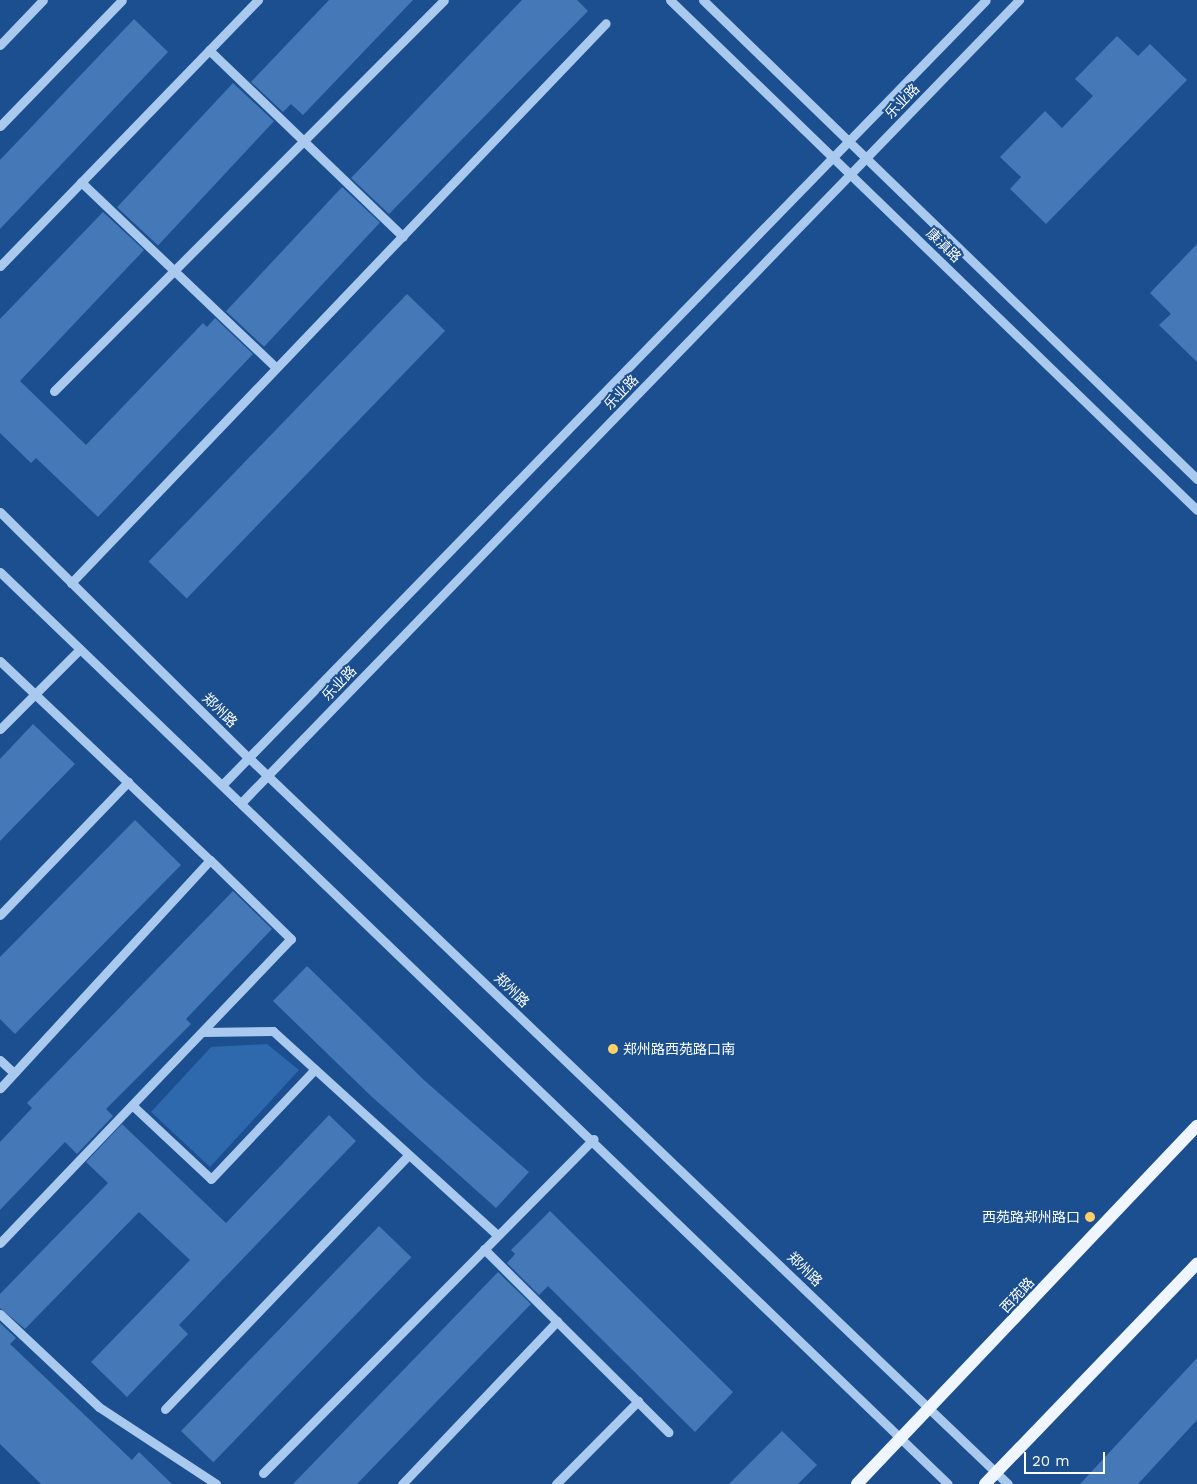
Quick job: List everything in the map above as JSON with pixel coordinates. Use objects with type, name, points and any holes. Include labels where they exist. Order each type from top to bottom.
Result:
[{"type":"main road","name":"西苑路","points":[[856,1484],[931,1409],[1197,1126]]},
{"type":"main road","points":[[985,1484],[1197,1264]]},
{"type":"street","points":[[0,45],[44,0]]},
{"type":"street","points":[[0,126],[122,0]]},
{"type":"street","points":[[0,266],[258,0]]},
{"type":"street","points":[[54,391],[444,0]]},
{"type":"street","name":"康滇路","points":[[670,0],[851,173],[1197,510]]},
{"type":"street","name":"康滇路","points":[[703,0],[1197,479]]},
{"type":"street","name":"乐业路","points":[[222,785],[986,0]]},
{"type":"street","name":"乐业路","points":[[242,802],[1019,0]]},
{"type":"street","points":[[71,583],[606,23]]},
{"type":"street","points":[[209,50],[403,237]]},
{"type":"street","points":[[81,182],[276,367]]},
{"type":"street","name":"郑州路","points":[[0,512],[249,758],[1008,1484]]},
{"type":"street","points":[[0,572],[593,1139],[948,1484]]},
{"type":"street","points":[[0,729],[80,649]]},
{"type":"street","points":[[0,661],[292,939],[0,1243]]},
{"type":"street","points":[[0,915],[128,782]]},
{"type":"street","points":[[0,1088],[210,860]]},
{"type":"street","points":[[202,1032],[273,1031],[497,1235]]},
{"type":"street","points":[[0,1060],[14,1073]]},
{"type":"street","points":[[132,1105],[210,1179],[315,1069]]},
{"type":"street","points":[[262,1473],[593,1139]]},
{"type":"street","points":[[165,1409],[409,1155]]},
{"type":"street","points":[[484,1249],[668,1432]]},
{"type":"street","points":[[0,1314],[99,1407],[216,1484]]},
{"type":"street","points":[[402,1484],[557,1321]]},
{"type":"street","points":[[556,1484],[638,1401]]},
{"type":"shaded area","points":[[267,1044],[299,1070],[210,1167],[151,1112],[211,1047]]},
{"type":"building","points":[[329,0],[413,0],[303,115],[291,104],[283,112],[251,82]]},
{"type":"building","points":[[522,0],[577,0],[588,11],[389,214],[351,178]]},
{"type":"building","points":[[134,19],[168,52],[0,229],[0,160]]},
{"type":"building","points":[[1117,36],[1138,56],[1150,44],[1187,80],[1046,224],[1010,189],[1021,177],[1000,157],[1045,111],[1062,128],[1093,96],[1075,79]]},
{"type":"building","points":[[233,83],[274,121],[158,246],[117,207]]},
{"type":"building","points":[[342,187],[380,222],[264,347],[226,311]]},
{"type":"building","points":[[103,212],[144,250],[20,381],[86,445],[203,323],[207,327],[215,318],[253,354],[98,517],[36,458],[31,463],[0,433],[0,319]]},
{"type":"building","points":[[1197,244],[1197,362],[1159,325],[1171,314],[1150,293]]},
{"type":"building","points":[[407,294],[445,331],[187,598],[149,562]]},
{"type":"building","points":[[33,724],[75,764],[0,841],[0,759]]},
{"type":"building","points":[[135,820],[181,865],[15,1034],[0,1019],[0,957]]},
{"type":"building","points":[[233,891],[272,929],[186,1019],[191,1024],[106,1109],[113,1116],[77,1154],[65,1142],[0,1210],[0,1142],[32,1108],[27,1103]]},
{"type":"building","points":[[307,966],[425,1081],[529,1172],[496,1208],[371,1096],[273,1001]]},
{"type":"building","points":[[329,1115],[356,1141],[179,1325],[188,1334],[127,1397],[91,1362],[190,1260],[139,1212],[25,1329],[0,1308],[0,1294],[108,1183],[86,1162],[122,1124],[226,1223]]},
{"type":"building","points":[[550,1211],[733,1392],[695,1432],[548,1286],[539,1295],[507,1263],[515,1254],[511,1250]]},
{"type":"building","points":[[379,1226],[411,1257],[213,1462],[181,1431]]},
{"type":"building","points":[[498,1272],[531,1304],[357,1484],[293,1484]]},
{"type":"building","points":[[0,1323],[16,1338],[10,1344],[132,1460],[139,1452],[172,1484],[41,1484],[0,1444]]},
{"type":"building","points":[[1197,1358],[1197,1420],[1138,1484],[1080,1484]]},
{"type":"building","points":[[782,1431],[817,1465],[798,1484],[729,1484]]},
{"type":"place","name":"郑州路西苑路口南","points":[[613,1049]]},
{"type":"place","name":"西苑路郑州路口","points":[[1090,1217]]}]
